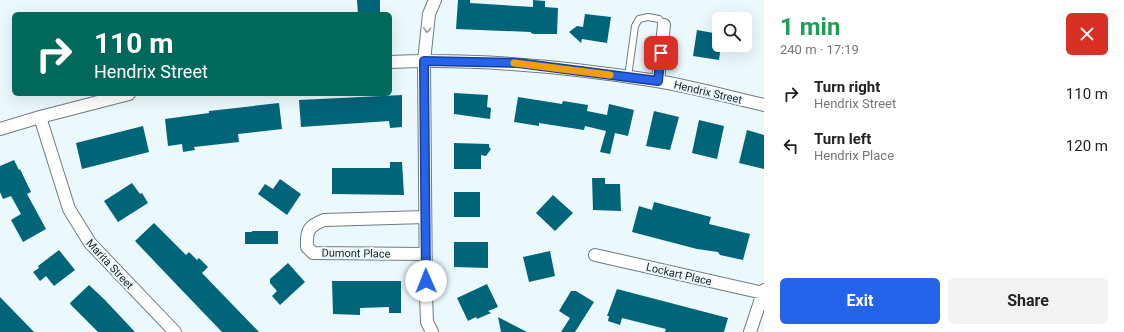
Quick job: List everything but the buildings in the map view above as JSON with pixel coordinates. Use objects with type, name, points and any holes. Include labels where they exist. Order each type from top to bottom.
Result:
[{"type":"street","points":[[432,332],[427,322],[425,254],[424,61],[429,14],[435,0]]},
{"type":"street","points":[[658,81],[664,25]]},
{"type":"street","name":"Hendrix Street","points":[[392,62],[424,61],[518,63],[658,81],[764,104]]},
{"type":"street","points":[[0,129],[121,96]]},
{"type":"street","name":"Marita Street","points":[[40,117],[69,209],[90,243],[175,332]]},
{"type":"street","name":"Dumont Place","points":[[425,217],[324,220],[313,224],[306,235],[307,247],[313,252],[425,254]]},
{"type":"street","name":"Lockart Place","points":[[595,255],[764,291]]},
{"type":"street","points":[[750,332],[764,291]]},
{"type":"lane","points":[[628,77],[635,26],[639,19],[648,17],[659,19],[664,25]]},
{"type":"slow traffic","points":[[514,63],[610,75]]},
{"type":"route","points":[[426,281],[424,61],[518,63],[658,81],[661,53]]}]
